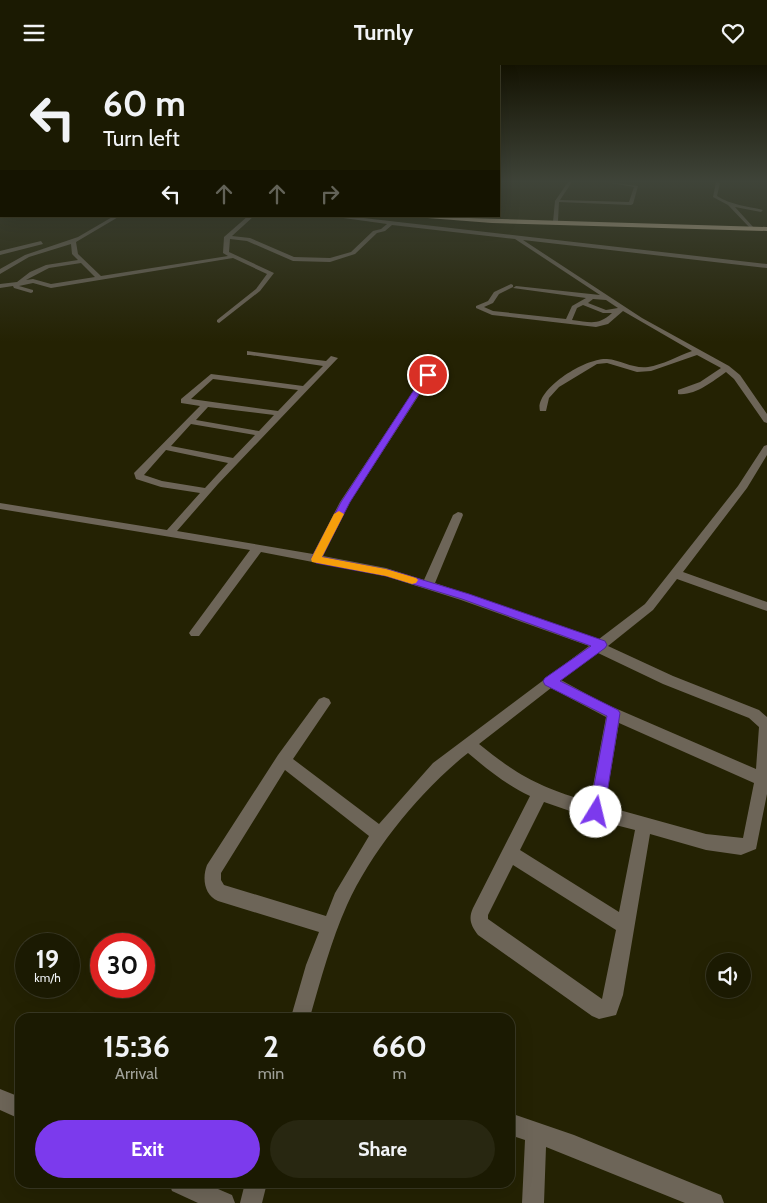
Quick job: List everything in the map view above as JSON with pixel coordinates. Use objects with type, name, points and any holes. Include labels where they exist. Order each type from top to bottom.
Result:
[{"type":"street","points":[[0,272],[14,261],[35,252],[73,241],[84,235]]},
{"type":"street","points":[[219,321],[258,290],[271,273],[252,263],[231,257],[226,253],[227,237],[248,239],[293,259],[330,260],[353,253],[371,235]]},
{"type":"street","points":[[492,235],[767,266]]},
{"type":"street","points":[[516,238],[607,298],[620,310],[726,368],[737,377],[767,420]]},
{"type":"street","points":[[0,253],[50,241],[73,241]]},
{"type":"street","points":[[73,241],[76,254],[100,278]]},
{"type":"street","points":[[0,286],[33,281],[50,284],[51,286],[231,257]]},
{"type":"street","points":[[31,291],[16,287],[32,273],[48,266],[82,261]]},
{"type":"street","points":[[607,298],[514,287],[496,293],[491,302],[478,307],[492,313],[600,325],[606,323],[620,310]]},
{"type":"street","points":[[568,322],[574,307],[591,297]]},
{"type":"street","points":[[583,303],[605,312],[620,310]]},
{"type":"street","points":[[543,409],[545,397],[556,385],[596,362],[607,361],[636,369],[651,369],[697,352]]},
{"type":"street","points":[[169,534],[206,491],[331,361],[250,353]]},
{"type":"street","points":[[316,559],[345,502],[428,375],[432,364]]},
{"type":"street","points":[[681,392],[703,384],[726,368]]},
{"type":"street","points":[[282,414],[184,401],[210,376],[306,389]]},
{"type":"street","points":[[205,405],[139,473],[138,477],[161,484],[206,491]]},
{"type":"street","points":[[189,421],[262,434]]},
{"type":"street","points":[[164,447],[236,461]]},
{"type":"street","points":[[302,1013],[315,965],[341,899],[372,845],[380,835],[438,769],[550,681],[621,631],[649,607],[742,488],[767,449]]},
{"type":"street","points":[[0,506],[258,548],[386,572],[568,631],[668,680],[754,714],[762,719],[766,725],[762,779],[750,843],[741,847],[706,842],[596,812],[540,793],[513,779],[468,744]]},
{"type":"street","points":[[428,585],[458,515]]},
{"type":"street","points":[[195,633],[258,548]]},
{"type":"street","points":[[676,574],[767,607]]},
{"type":"street","points":[[550,681],[614,713],[762,779]]},
{"type":"street","points":[[324,703],[283,760],[213,871],[212,882],[218,892],[330,926]]},
{"type":"street","points":[[596,812],[614,713]]},
{"type":"street","points":[[283,760],[380,835]]},
{"type":"street","points":[[540,793],[479,913],[479,922],[484,929],[598,1009],[609,1008],[613,995],[644,825]]},
{"type":"street","points":[[510,853],[626,926]]},
{"type":"street","points":[[0,1099],[15,1106]]},
{"type":"street","points":[[515,1126],[574,1146],[713,1203]]},
{"type":"street","points":[[532,1203],[536,1133]]},
{"type":"street","points":[[191,1188],[224,1203]]},
{"type":"street","points":[[251,1203],[255,1188]]},
{"type":"slow traffic","points":[[339,514],[316,559],[386,572],[412,580]]},
{"type":"route","points":[[428,375],[345,502],[316,559],[386,572],[568,631],[601,645],[550,681],[596,706],[614,713],[596,812]]}]
